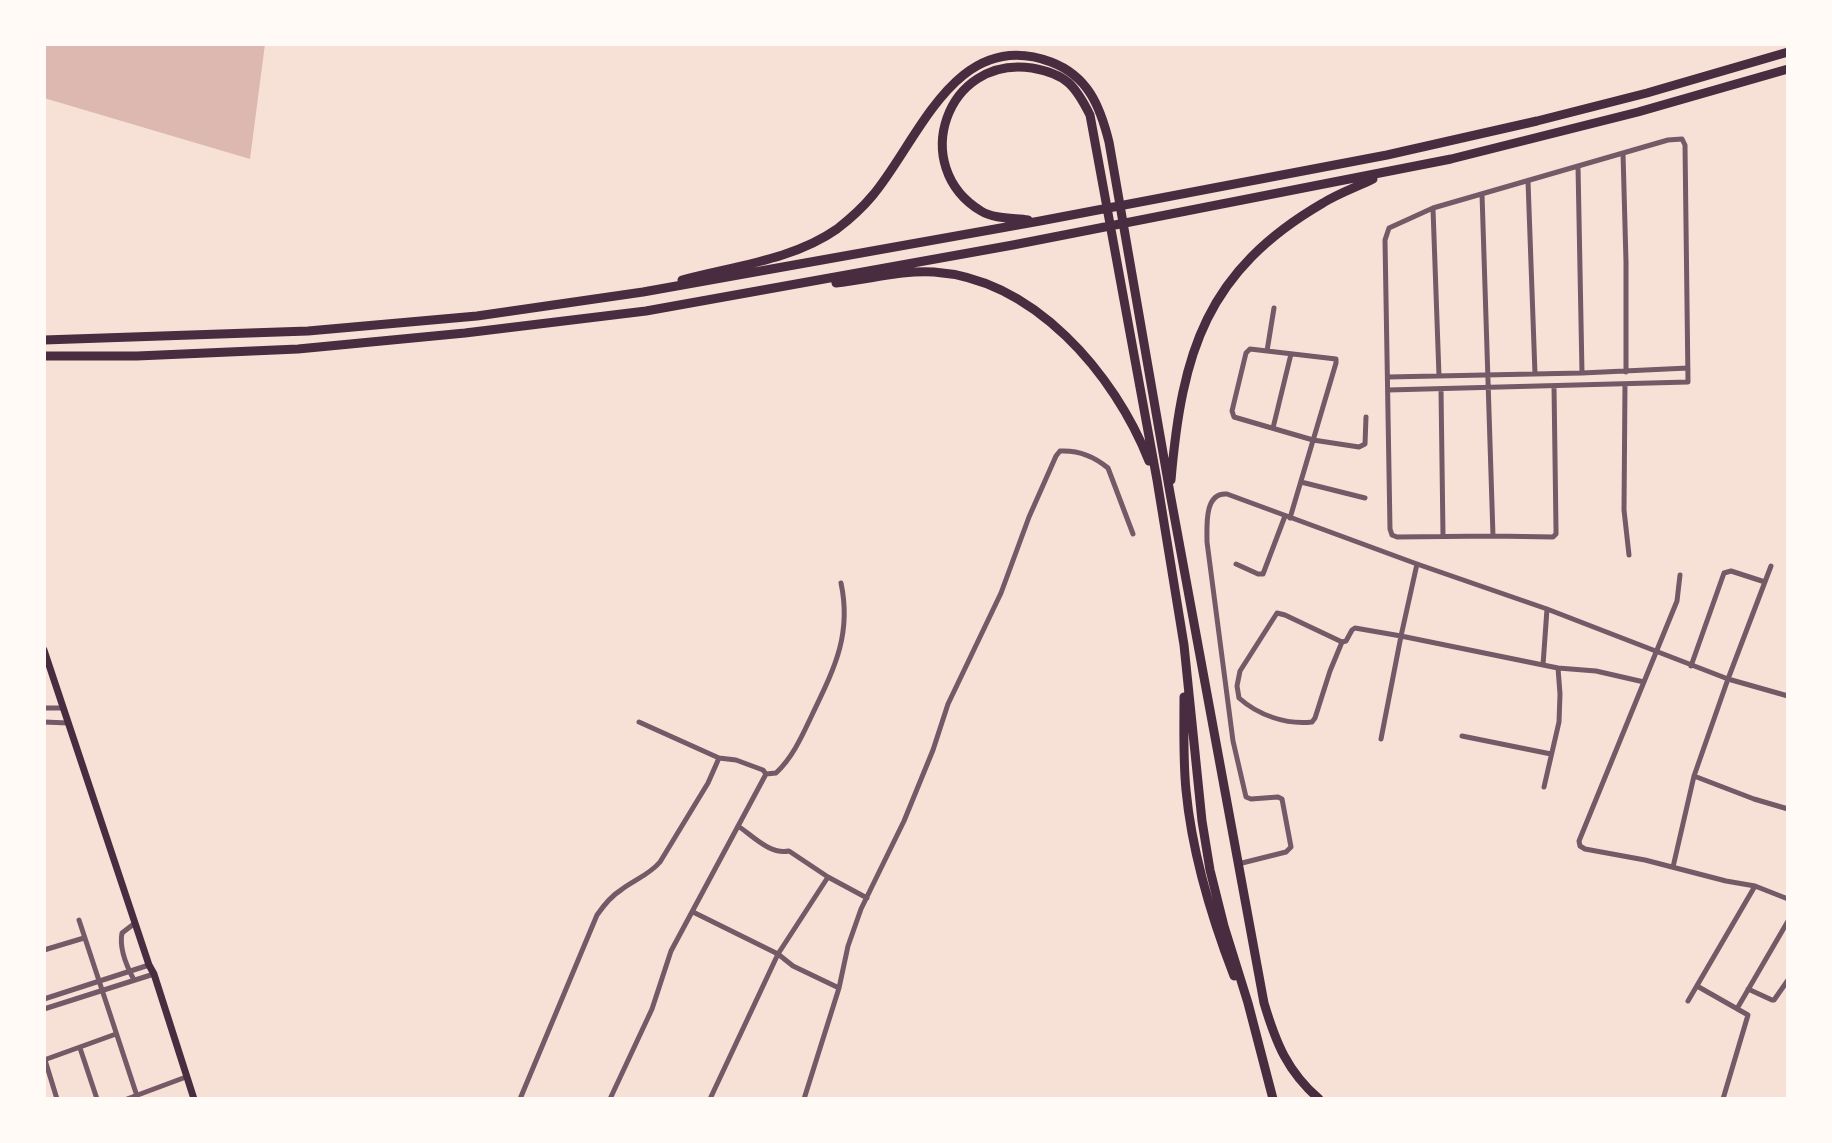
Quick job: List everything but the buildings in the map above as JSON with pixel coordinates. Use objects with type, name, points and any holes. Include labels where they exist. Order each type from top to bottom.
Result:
[{"type":"highway","points":[[44,340],[308,331],[477,316],[643,292],[1387,155],[1647,93],[1788,52]]},
{"type":"highway","points":[[643,292],[786,254],[837,229],[874,195],[944,92],[984,63],[1016,56],[1043,59],[1060,65],[1080,79],[1095,98],[1104,121],[1116,181],[1264,1003],[1288,1065],[1319,1099]]},
{"type":"highway","points":[[1040,221],[982,212],[962,195],[947,168],[942,143],[947,114],[967,86],[980,76],[1000,68],[1043,70],[1069,82],[1078,91],[1090,115],[1184,645],[1185,780],[1199,869],[1219,936],[1254,1027],[1273,1099]]},
{"type":"highway","points":[[44,356],[137,356],[298,349],[604,317],[768,290],[1387,173],[1624,115],[1788,69]]},
{"type":"highway","points":[[1170,493],[1176,427],[1185,381],[1194,350],[1217,298],[1240,268],[1289,224],[1326,201],[1387,173]]},
{"type":"highway","points":[[768,290],[923,272],[953,274],[1008,292],[1071,341],[1089,360],[1139,435],[1157,480]]},
{"type":"main road","points":[[44,650],[194,1099]]},
{"type":"street","points":[[1388,390],[1688,382],[1684,143],[1681,138],[1433,208],[1389,228],[1385,240],[1390,529],[1392,535],[1553,537],[1556,534],[1554,386]]},
{"type":"street","points":[[1623,153],[1626,372]]},
{"type":"street","points":[[1578,166],[1582,373]]},
{"type":"street","points":[[1528,181],[1535,374]]},
{"type":"street","points":[[1482,194],[1493,536]]},
{"type":"street","points":[[1433,208],[1439,376]]},
{"type":"street","points":[[1267,351],[1274,308]]},
{"type":"street","points":[[1236,564],[1263,574],[1301,482],[1313,440],[1336,359],[1250,349],[1246,353],[1232,415],[1313,440],[1363,446],[1366,417]]},
{"type":"street","points":[[1273,428],[1291,354]]},
{"type":"street","points":[[1388,377],[1688,368]]},
{"type":"street","points":[[1625,384],[1624,510],[1629,555]]},
{"type":"street","points":[[1441,389],[1443,536]]},
{"type":"street","points":[[804,1099],[839,988],[848,946],[904,821],[948,704],[1001,593],[1029,517],[1060,451],[1082,454],[1108,468],[1133,534]]},
{"type":"street","points":[[1301,482],[1365,498]]},
{"type":"street","points":[[1238,864],[1286,852],[1291,847],[1282,799],[1248,799],[1233,741],[1207,542],[1207,520],[1213,499],[1218,494],[1547,609],[1691,666],[1788,696]]},
{"type":"street","points":[[1381,739],[1417,564]]},
{"type":"street","points":[[1673,867],[1694,776],[1771,566]]},
{"type":"street","points":[[1691,666],[1724,573],[1731,571],[1765,582]]},
{"type":"street","points":[[1680,575],[1677,601],[1579,844],[1585,849],[1755,886],[1788,899]]},
{"type":"street","points":[[766,774],[776,773],[790,758],[832,676],[843,637],[845,612],[841,583]]},
{"type":"street","points":[[1543,665],[1547,609]]},
{"type":"street","points":[[1342,642],[1277,613],[1240,671],[1237,686],[1239,698],[1276,719],[1312,722],[1342,642],[1355,628],[1644,682]]},
{"type":"street","points":[[1544,787],[1559,722],[1558,668]]},
{"type":"street","points":[[44,708],[63,708]]},
{"type":"street","points":[[44,722],[68,723]]},
{"type":"street","points":[[639,722],[719,758],[736,760],[766,774]]},
{"type":"street","points":[[1462,736],[1551,755]]},
{"type":"street","points":[[520,1099],[597,915],[621,889],[652,871],[660,862],[708,783],[719,758]]},
{"type":"street","points":[[610,1099],[652,1009],[671,951],[766,774]]},
{"type":"street","points":[[1694,776],[1788,809]]},
{"type":"street","points":[[738,826],[773,850],[781,853],[789,851],[867,898]]},
{"type":"street","points":[[710,1099],[778,954],[828,877]]},
{"type":"street","points":[[1688,1001],[1755,886]]},
{"type":"street","points":[[693,912],[839,988]]},
{"type":"street","points":[[79,920],[137,1097]]},
{"type":"street","points":[[1738,1007],[1788,921]]},
{"type":"street","points":[[134,980],[121,937],[135,923]]},
{"type":"street","points":[[44,950],[84,938]]},
{"type":"street","points":[[44,999],[149,965]]},
{"type":"street","points":[[44,1009],[154,974]]},
{"type":"street","points":[[1748,989],[1772,1000],[1788,980]]},
{"type":"street","points":[[1697,986],[1748,1015],[1723,1099]]},
{"type":"street","points":[[57,1099],[44,1060],[116,1034]]},
{"type":"street","points":[[80,1048],[97,1099]]},
{"type":"street","points":[[127,1099],[186,1077]]},
{"type":"shaded area","points":[[44,44],[265,44],[250,159],[44,98]]}]
